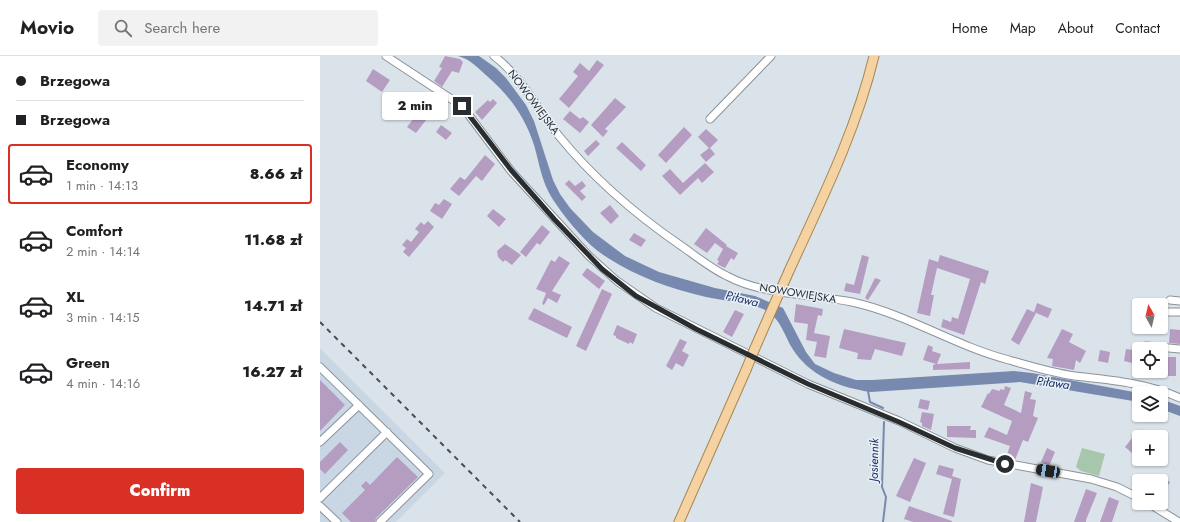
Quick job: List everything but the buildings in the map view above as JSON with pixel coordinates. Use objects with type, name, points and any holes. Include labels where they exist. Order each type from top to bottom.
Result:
[{"type":"main road","points":[[679,522],[769,316],[820,204],[856,116],[874,56]]},
{"type":"street","points":[[386,56],[462,106],[511,170],[589,256],[617,281],[656,308],[808,384],[899,422],[955,448],[988,460],[1091,480],[1117,487],[1132,494]]},
{"type":"street","name":"NOWOWIEJSKA","points":[[494,56],[506,65],[560,137],[621,200],[709,266],[727,277],[765,289],[833,298],[870,307],[921,325],[1006,360],[1074,376],[1092,377],[1158,389],[1180,398]]},
{"type":"street","points":[[710,119],[771,56]]},
{"type":"street","points":[[1170,300],[1180,301]]},
{"type":"street","points":[[1168,312],[1180,312]]},
{"type":"street","points":[[1168,348],[1180,349]]},
{"type":"street","points":[[320,367],[429,474],[380,522]]},
{"type":"street","points":[[320,442],[359,405]]},
{"type":"street","points":[[320,498],[387,432]]},
{"type":"street","points":[[320,506],[337,522]]},
{"type":"street","points":[[1159,510],[1179,522]]},
{"type":"shaded area","points":[[320,348],[445,473],[396,522],[320,522]]},
{"type":"green space","points":[[1082,448],[1105,454],[1099,476],[1081,471],[1076,467]]},
{"type":"water","name":"Piława","points":[[458,56],[479,56],[496,68],[506,78],[526,105],[534,121],[553,180],[560,194],[570,208],[593,232],[625,256],[659,272],[715,288],[755,296],[783,308],[806,352],[815,364],[834,373],[856,380],[1014,371],[1032,373],[1132,392],[1132,401],[1020,382],[871,392],[837,384],[827,379],[807,366],[799,358],[778,322],[765,310],[744,303],[693,294],[655,282],[619,265],[586,241],[561,211],[547,189],[534,145],[521,116],[495,83],[466,59]]},
{"type":"water","points":[[1168,402],[1180,406],[1180,416],[1168,412]]},
{"type":"waterway","name":"Jasiennik","points":[[868,391],[870,402],[883,408]]},
{"type":"waterway","name":"Jasiennik","points":[[883,522],[886,497],[882,487],[884,422]]},
{"type":"railway","points":[[320,322],[520,522]]},
{"type":"route","points":[[462,106],[511,170],[555,220],[602,269],[636,296],[696,329],[808,384],[899,422],[955,448],[988,460],[1005,464]]}]
